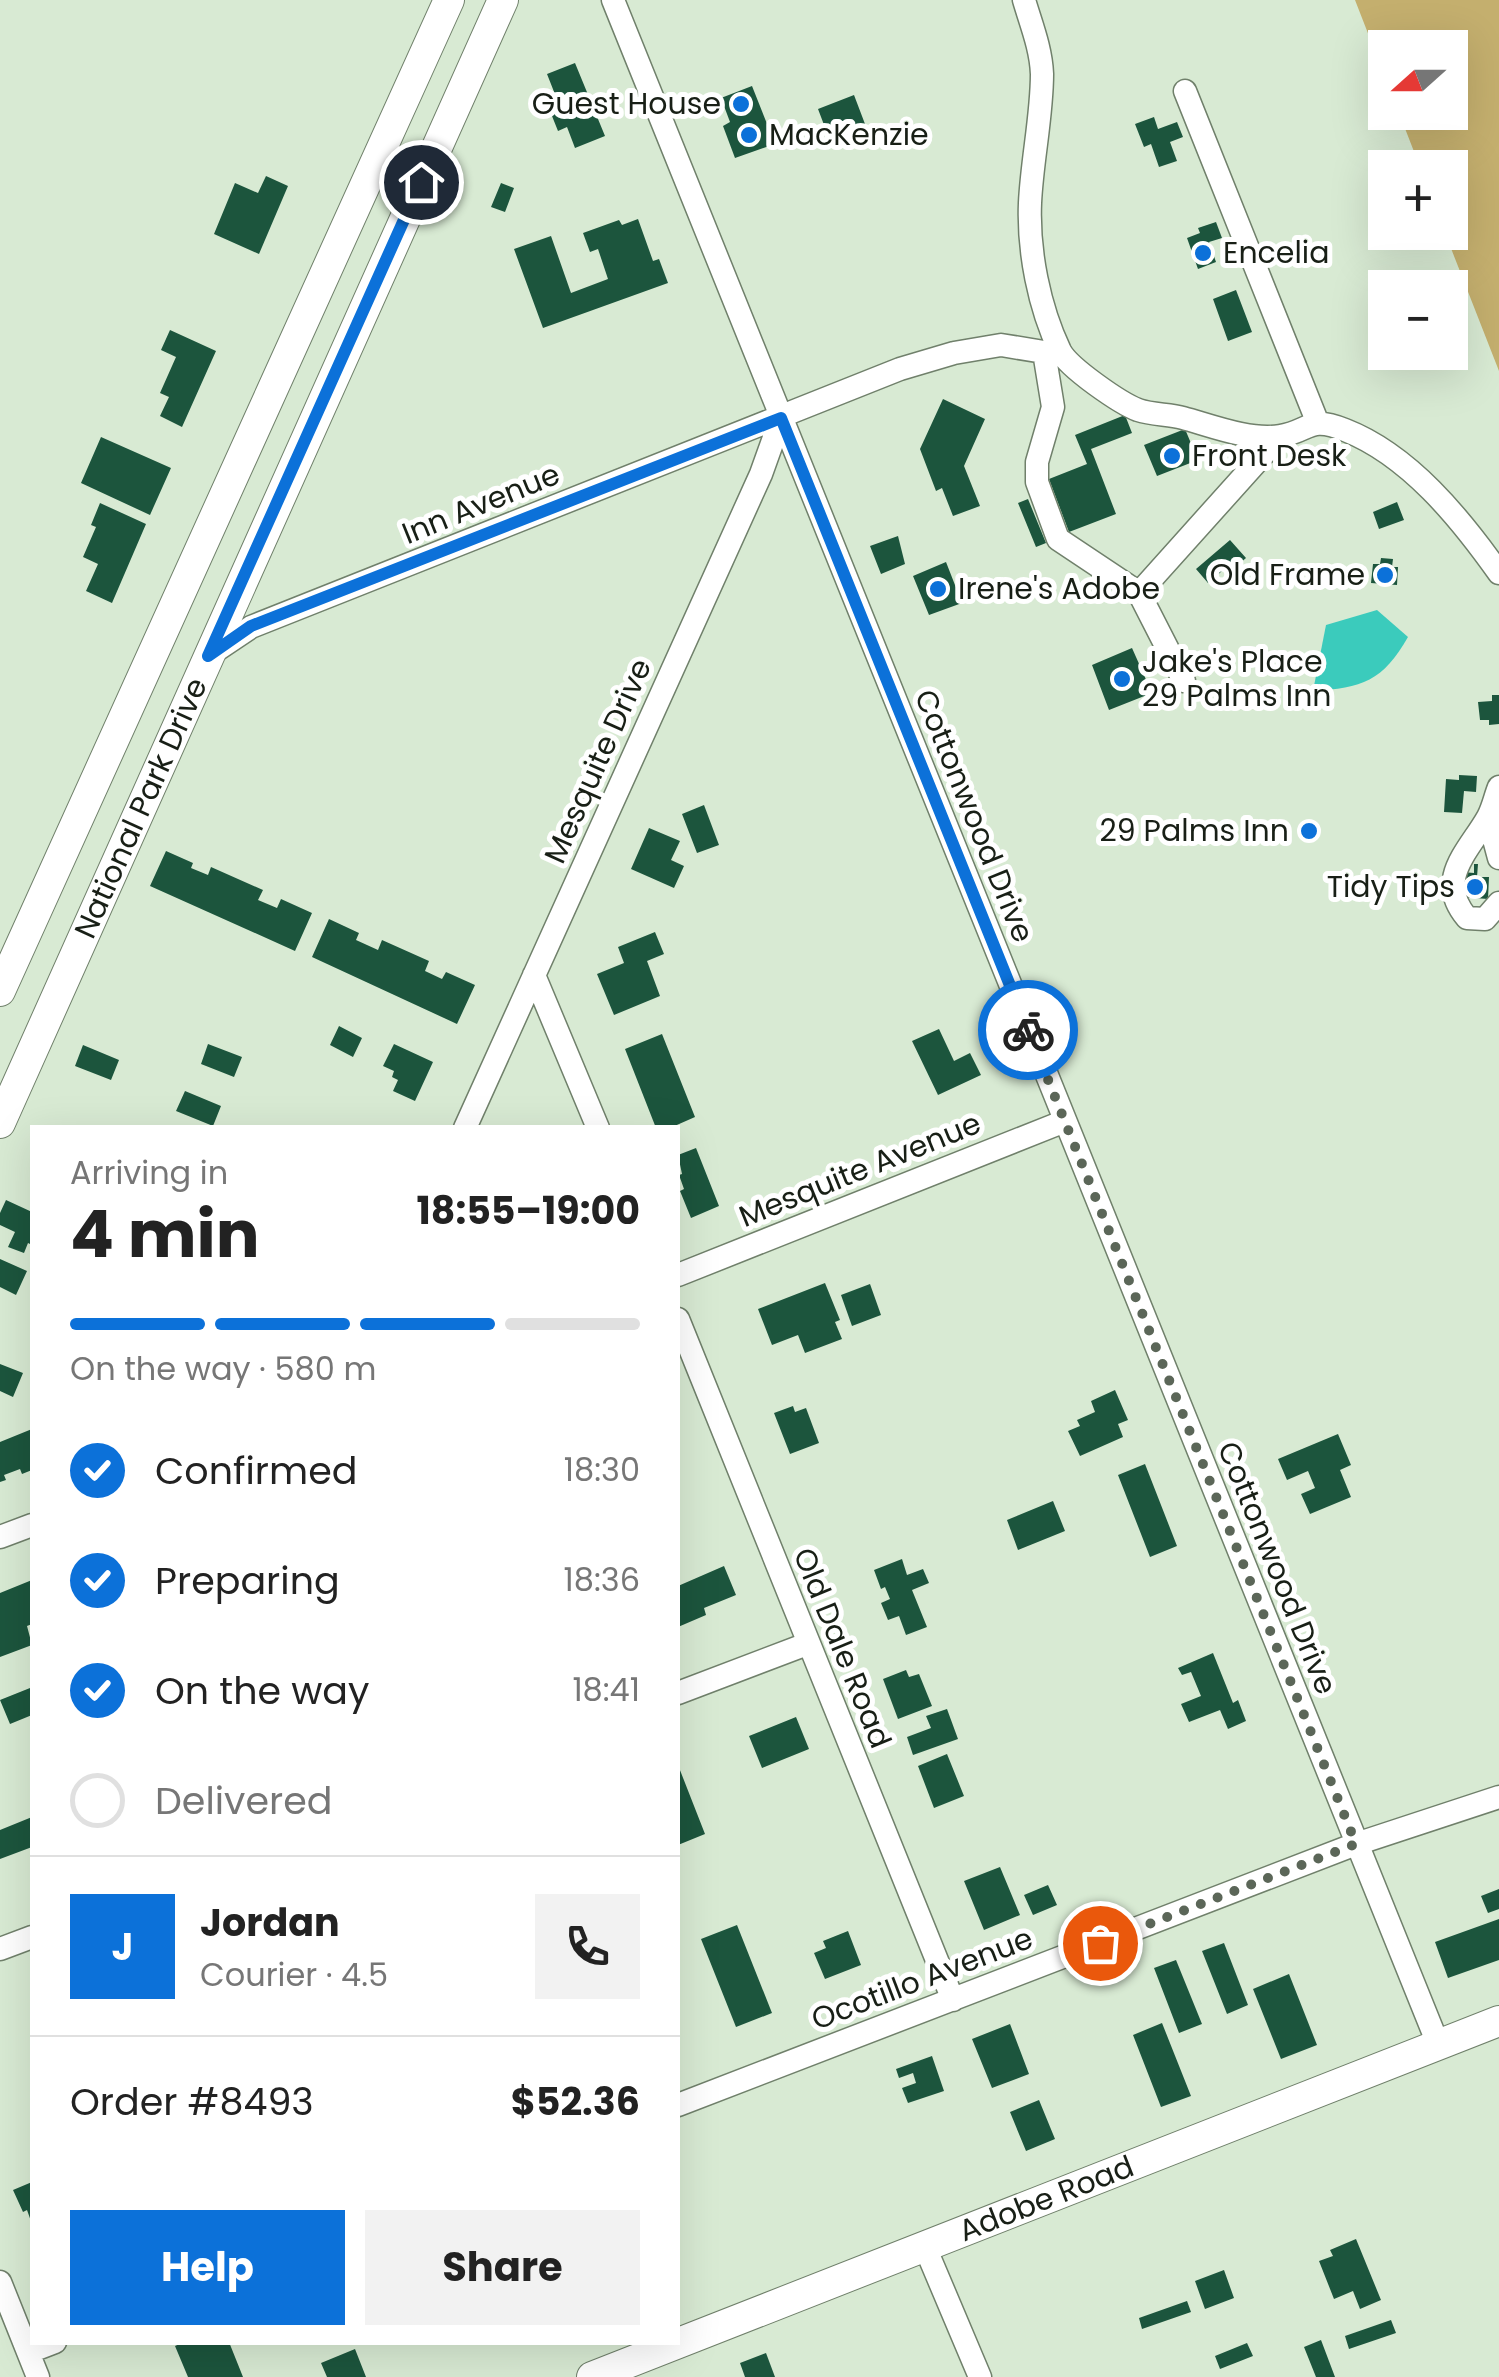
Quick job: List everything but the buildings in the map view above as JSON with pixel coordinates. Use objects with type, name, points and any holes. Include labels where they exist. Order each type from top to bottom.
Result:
[{"type":"street","name":"National Park Drive","points":[[0,990],[449,0]]},
{"type":"street","name":"National Park Drive","points":[[0,1123],[503,0]]},
{"type":"street","name":"Cottonwood Drive","points":[[612,0],[1438,2044]]},
{"type":"street","points":[[1024,0],[1038,44],[1042,74],[1030,206],[1035,274],[1053,354],[1052,407],[1037,462],[1037,482],[1058,540],[1140,593],[1184,681]]},
{"type":"street","points":[[1185,91],[1317,422]]},
{"type":"street","name":"Inn Avenue","points":[[208,656],[251,626],[900,369],[954,352],[1002,346],[1053,354]]},
{"type":"street","points":[[1053,354],[1137,410],[1181,418],[1220,431],[1279,436],[1317,422],[1346,430],[1394,458],[1438,500],[1499,573]]},
{"type":"street","name":"Mesquite Drive","points":[[465,1125],[762,474],[781,418]]},
{"type":"street","points":[[1140,593],[1279,436]]},
{"type":"street","points":[[160,638],[208,656]]},
{"type":"street","points":[[1499,787],[1488,817],[1466,847],[1454,874],[1456,906],[1467,918],[1485,919],[1499,903]]},
{"type":"street","points":[[1488,817],[1499,858]]},
{"type":"street","points":[[534,975],[597,1125]]},
{"type":"street","name":"Mesquite Avenue","points":[[680,1273],[1064,1121]]},
{"type":"street","name":"Old Dale Road","points":[[680,1324],[953,2000]]},
{"type":"street","points":[[0,1537],[30,1526]]},
{"type":"street","points":[[680,1692],[807,1644]]},
{"type":"street","name":"Ocotillo Avenue","points":[[680,2104],[1356,1844],[1499,1797]]},
{"type":"street","points":[[0,1949],[30,1938]]},
{"type":"street","name":"Adobe Road","points":[[680,2343],[1499,2021]]},
{"type":"street","points":[[925,2247],[980,2377]]},
{"type":"street","points":[[0,2282],[38,2377]]},
{"type":"street","points":[[29,2352],[46,2345]]},
{"type":"street","name":"Adobe Road","points":[[592,2377],[674,2345]]},
{"type":"shaded area","points":[[1355,0],[1499,0],[1499,371],[1468,292],[1468,270],[1459,270],[1452,250],[1468,250],[1468,150],[1413,150],[1406,130],[1468,130],[1468,30],[1368,30],[1368,33]]},
{"type":"water","points":[[1377,610],[1408,637],[1390,664],[1358,684],[1313,691],[1326,625]]},
{"type":"way so far","points":[[1028,1030],[1356,1844],[1100,1943]]},
{"type":"place","name":"Guest House","points":[[741,104]]},
{"type":"place","name":"MacKenzie","points":[[749,135]]},
{"type":"place","name":"Encelia","points":[[1203,253]]},
{"type":"place","name":"Front Desk","points":[[1172,456]]},
{"type":"place","name":"Old Frame","points":[[1385,575]]},
{"type":"place","name":"Irene's Adobe","points":[[938,589]]},
{"type":"place","name":"Jake's Place 29 Palms Inn","points":[[1122,679]]},
{"type":"place","name":"29 Palms Inn","points":[[1309,831]]},
{"type":"place","name":"Tidy Tips","points":[[1475,887]]},
{"type":"route","points":[[421,182],[208,656],[251,626],[781,418],[1028,1030]]}]
